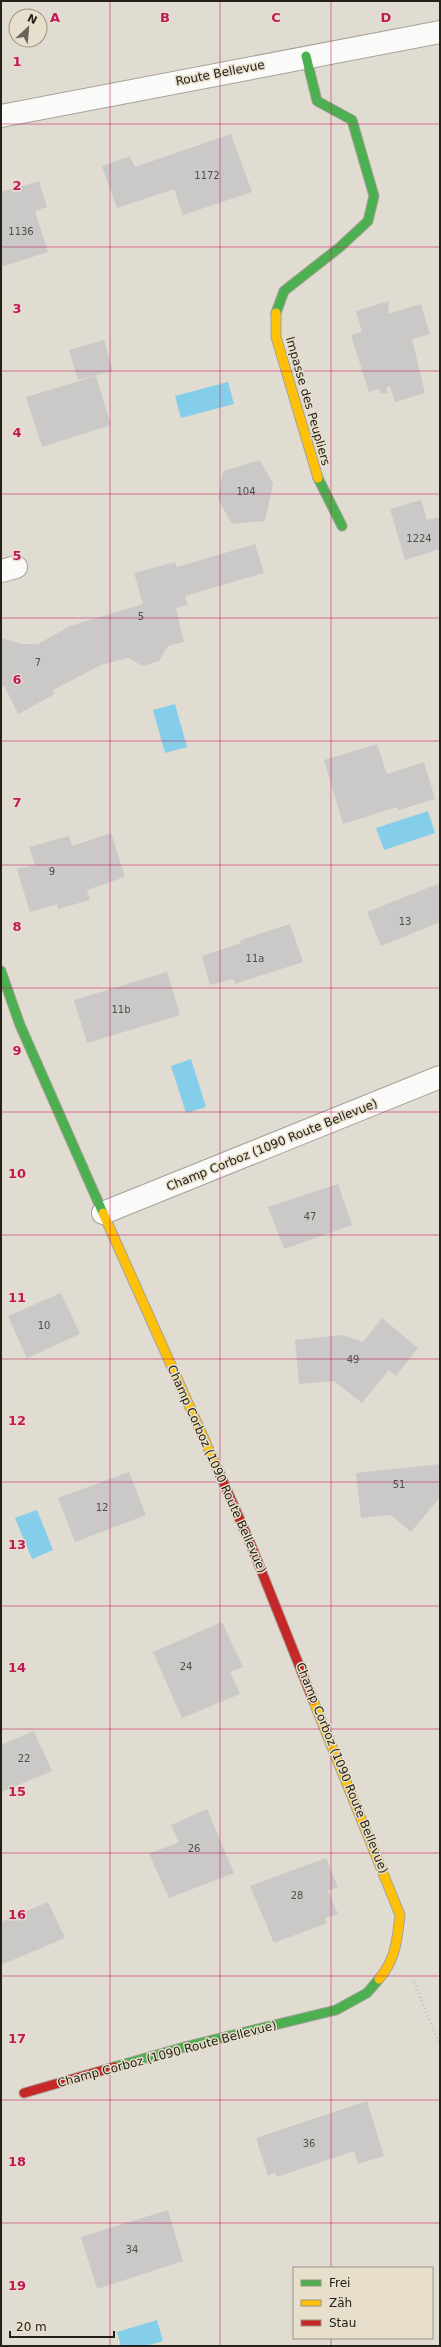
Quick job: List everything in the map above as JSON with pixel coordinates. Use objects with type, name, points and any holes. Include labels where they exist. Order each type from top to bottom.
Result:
[{"type":"street","name":"Route Bellevue","points":[[1,116],[306,56],[440,32]]},
{"type":"street","name":"Impasse des Peupliers","points":[[306,56],[317,101],[352,120],[374,196],[368,221],[340,247],[284,291],[274,314],[276,337],[318,476],[342,526]]},
{"type":"street","name":"Champ Corboz (1090 Route Bellevue)","points":[[1,971],[20,1025],[251,1545],[344,1771],[400,1915],[397,1940],[390,1966],[367,1993],[336,2010],[188,2046],[24,2093]]},
{"type":"street","name":"Champ Corboz (1090 Route Bellevue)","points":[[103,1213],[440,1077]]},
{"type":"path","points":[[397,1940],[440,2046]]},
{"type":"water","points":[[228,382],[234,404],[181,418],[175,396]]},
{"type":"water","points":[[175,704],[187,747],[165,753],[153,710]]},
{"type":"water","points":[[428,811],[435,833],[384,850],[376,828]]},
{"type":"water","points":[[191,1059],[206,1107],[186,1113],[171,1066]]},
{"type":"water","points":[[37,1510],[53,1550],[32,1559],[15,1518]]},
{"type":"water","points":[[157,2320],[163,2341],[146,2346],[121,2346],[117,2332]]},
{"type":"building","points":[[231,134],[252,192],[183,215],[174,189],[117,208],[102,166],[130,156],[135,167]]},
{"type":"building","points":[[39,181],[47,207],[35,211],[48,252],[1,267],[1,192]]},
{"type":"building","points":[[389,301],[388,314],[421,304],[430,334],[412,339],[425,393],[395,402],[390,386],[387,387],[387,393],[381,394],[379,389],[369,392],[351,335],[362,332],[356,311]]},
{"type":"building","points":[[104,340],[113,371],[78,380],[69,350]]},
{"type":"building","points":[[96,376],[111,425],[42,447],[26,397]]},
{"type":"building","points":[[260,460],[273,484],[265,521],[232,524],[218,499],[223,471]]},
{"type":"building","points":[[421,500],[427,520],[440,517],[440,549],[405,560],[390,509]]},
{"type":"building","points":[[255,544],[264,573],[185,596],[188,605],[176,608],[184,642],[168,646],[159,661],[143,666],[128,658],[101,665],[53,690],[55,694],[18,714],[5,687],[1,685],[1,638],[23,644],[38,644],[70,626],[143,604],[134,573],[175,562],[177,567]]},
{"type":"building","points":[[377,744],[387,774],[424,762],[435,799],[399,810],[397,807],[343,824],[324,760]]},
{"type":"building","points":[[111,833],[125,877],[87,890],[90,900],[58,909],[57,904],[30,912],[17,869],[35,865],[29,847],[69,836],[72,846]]},
{"type":"building","points":[[440,883],[440,922],[381,946],[367,912]]},
{"type":"building","points":[[290,924],[303,962],[235,984],[233,979],[210,985],[202,956],[241,943],[240,940]]},
{"type":"building","points":[[167,972],[180,1015],[87,1043],[74,1000]]},
{"type":"building","points":[[338,1184],[352,1225],[284,1249],[268,1207]]},
{"type":"building","points":[[61,1293],[80,1334],[27,1358],[8,1316]]},
{"type":"building","points":[[382,1318],[418,1348],[396,1376],[389,1370],[362,1403],[334,1381],[299,1384],[295,1340],[343,1335],[363,1342]]},
{"type":"building","points":[[440,1464],[440,1497],[411,1532],[391,1515],[361,1518],[356,1473]]},
{"type":"building","points":[[129,1472],[146,1515],[75,1542],[58,1498]]},
{"type":"building","points":[[222,1622],[243,1667],[230,1672],[240,1694],[182,1718],[153,1652]]},
{"type":"building","points":[[34,1731],[52,1771],[1,1792],[1,1745]]},
{"type":"building","points":[[207,1809],[234,1873],[169,1898],[149,1854],[179,1842],[171,1825]]},
{"type":"building","points":[[326,1858],[338,1887],[328,1891],[338,1914],[325,1918],[327,1923],[274,1943],[250,1886]]},
{"type":"building","points":[[48,1902],[65,1938],[1,1965],[1,1922]]},
{"type":"building","points":[[367,2101],[384,2156],[358,2164],[354,2151],[277,2177],[275,2172],[268,2176],[256,2138]]},
{"type":"building","points":[[168,2210],[183,2261],[97,2289],[81,2237]]},
{"type":"traffic: fast","points":[[276,313],[284,291],[340,247],[368,221],[374,196],[352,120],[317,101],[306,56]]},
{"type":"traffic: fast","points":[[318,478],[342,526]]},
{"type":"traffic: fast","points":[[1,971],[20,1025],[103,1213]]},
{"type":"traffic: fast","points":[[114,2067],[188,2046],[336,2010],[367,1993],[379,1979]]},
{"type":"traffic: slow","points":[[276,313],[276,337],[318,478]]},
{"type":"traffic: slow","points":[[103,1213],[218,1470]]},
{"type":"traffic: slow","points":[[313,1700],[400,1915],[395,1949],[385,1972],[379,1979]]},
{"type":"traffic: jam","points":[[218,1470],[251,1545],[313,1700]]},
{"type":"traffic: jam","points":[[24,2093],[114,2067]]}]
